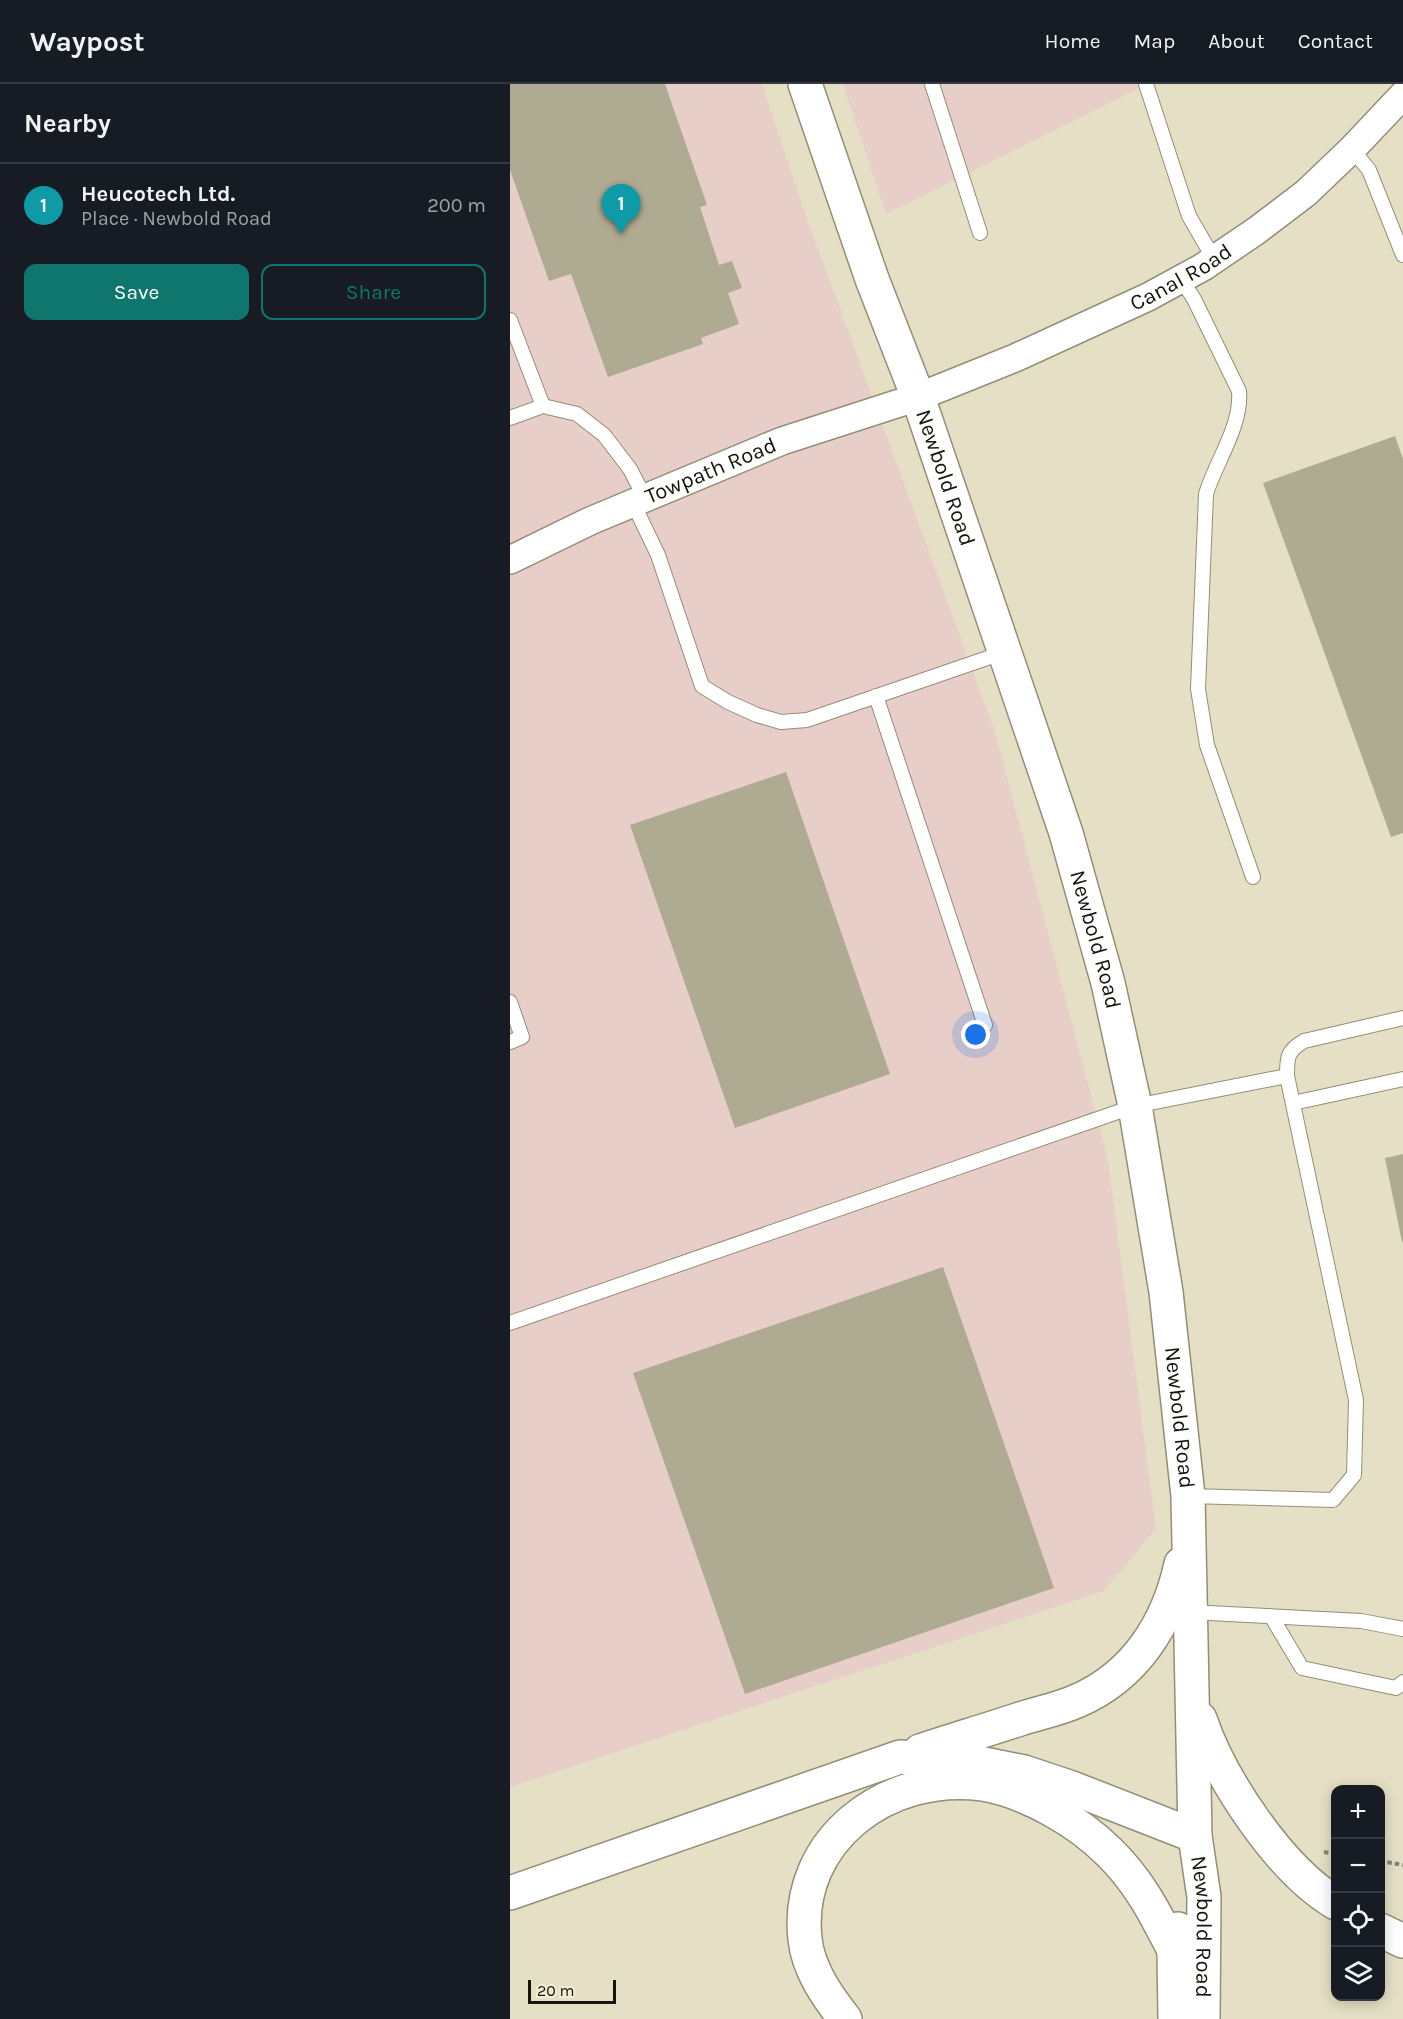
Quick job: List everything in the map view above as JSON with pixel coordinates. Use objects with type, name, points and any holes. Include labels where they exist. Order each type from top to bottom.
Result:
[{"type":"main road","name":"Newbold Road","points":[[805,84],[872,279],[918,397],[1066,833],[1108,983],[1135,1106],[1166,1292],[1188,1496],[1195,1836],[1204,1897],[1203,2019]]},
{"type":"main road","points":[[510,1893],[900,1757],[1077,1701],[1111,1682],[1137,1658],[1149,1642],[1165,1613],[1177,1582],[1188,1533]]},
{"type":"main road","points":[[1192,1693],[1208,1742],[1224,1774],[1264,1835],[1303,1878],[1331,1900]]},
{"type":"main road","points":[[900,1757],[974,1762],[1024,1772],[1072,1788],[1195,1836]]},
{"type":"main road","points":[[845,2019],[830,2000],[812,1967],[805,1940],[805,1904],[811,1877],[823,1852],[840,1830],[861,1813],[896,1795],[924,1786],[953,1783],[983,1784],[1012,1791],[1063,1816],[1087,1832],[1127,1870],[1144,1893],[1174,1950]]},
{"type":"main road","name":"Newbold Road","points":[[1175,2019],[1174,1950],[1195,1836]]},
{"type":"main road","points":[[1385,1932],[1403,1941]]},
{"type":"street","name":"Canal Road","points":[[918,397],[1015,358],[1148,297],[1214,259],[1256,231],[1297,199],[1352,150],[1403,95]]},
{"type":"street","name":"Towpath Road","points":[[510,560],[590,521],[782,441],[918,397]]},
{"type":"lane","points":[[932,84],[980,232]]},
{"type":"lane","points":[[1146,84],[1189,216],[1214,259]]},
{"type":"lane","points":[[1352,150],[1369,170],[1403,255]]},
{"type":"lane","points":[[1181,279],[1194,299],[1239,391],[1240,404],[1237,420],[1212,474],[1206,494],[1198,689],[1207,745],[1253,877]]},
{"type":"lane","points":[[510,320],[543,406]]},
{"type":"lane","points":[[510,418],[543,406],[577,414],[604,435],[630,469],[702,686],[728,702],[757,715],[781,722],[807,720],[1005,652]]},
{"type":"lane","points":[[876,696],[985,1025]]},
{"type":"lane","points":[[510,1002],[522,1038],[510,1042]]},
{"type":"lane","points":[[1188,1496],[1333,1500],[1354,1475],[1356,1400],[1287,1076],[1287,1059],[1292,1048],[1304,1041],[1403,1018]]},
{"type":"lane","points":[[510,1323],[1135,1106],[1287,1076]]},
{"type":"lane","points":[[1293,1103],[1403,1078]]},
{"type":"lane","points":[[1190,1612],[1361,1621],[1403,1629]]},
{"type":"lane","points":[[1271,1616],[1302,1668],[1396,1688],[1403,1682]]},
{"type":"path","points":[[1385,1862],[1403,1864]]},
{"type":"shaded area","points":[[510,84],[762,84],[805,213],[995,732],[1108,1160],[1156,1529],[1104,1591],[510,1787]]},
{"type":"shaded area","points":[[843,84],[1147,84],[886,214]]},
{"type":"building","points":[[510,84],[665,84],[707,205],[700,207],[719,265],[732,261],[742,288],[728,293],[739,324],[701,338],[703,344],[608,377],[571,274],[549,281],[510,170]]},
{"type":"building","points":[[1395,436],[1403,459],[1403,833],[1391,837],[1263,483]]},
{"type":"building","points":[[786,772],[890,1074],[735,1128],[630,825]]},
{"type":"building","points":[[1403,1154],[1403,1242],[1402,1242],[1385,1158]]},
{"type":"building","points":[[943,1267],[1054,1588],[745,1694],[633,1373]]},
{"type":"place","name":"Heucotech Ltd.","points":[[621,234]]}]
